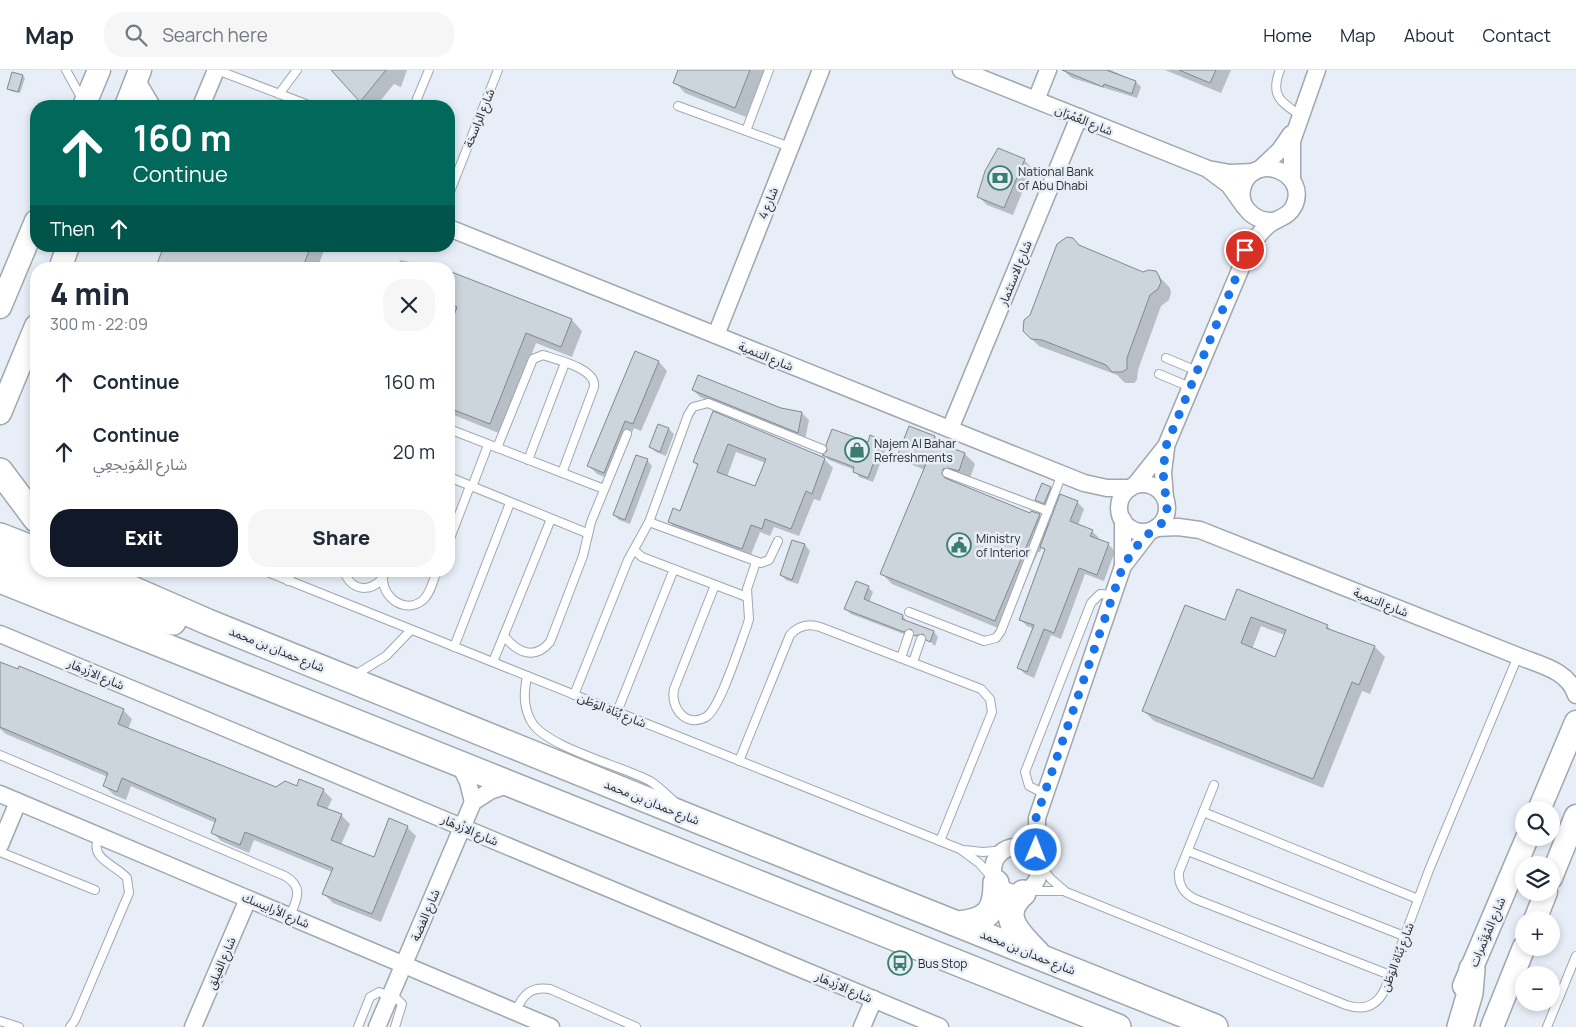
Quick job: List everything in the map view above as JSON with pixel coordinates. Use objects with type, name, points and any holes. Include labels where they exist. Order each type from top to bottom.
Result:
[{"type":"main road","points":[[0,471],[30,511]]},
{"type":"main road","points":[[0,536],[30,548]]},
{"type":"main road","points":[[0,556],[30,568]]},
{"type":"main road","points":[[52,577],[156,618],[186,624],[208,622]]},
{"type":"main road","name":"شارع حمدان بن محمد","points":[[105,577],[208,622],[348,677],[699,821],[1216,1027]]},
{"type":"main road","points":[[0,580],[510,784],[1097,1023],[1118,1027]]},
{"type":"main road","points":[[960,924],[977,920],[990,912],[995,899],[995,882]]},
{"type":"main road","points":[[1025,892],[1014,903],[1011,920],[1022,937],[1040,956]]},
{"type":"main road","points":[[1460,1027],[1470,993],[1472,969]]},
{"type":"street","points":[[204,100],[217,70]]},
{"type":"street","name":"شارع 4","points":[[716,335],[821,70]]},
{"type":"street","name":"شارع العُمْرَان","points":[[961,70],[1208,169],[1230,173],[1257,170]]},
{"type":"street","points":[[1036,100],[1048,70]]},
{"type":"street","points":[[1036,818],[995,860],[993,874],[995,882],[1008,892],[1025,892],[1037,879],[1036,818],[1123,566],[1166,516],[1163,472],[1166,446],[1190,387],[1242,263],[1255,240],[1273,221],[1285,216],[1295,203],[1296,196],[1292,180],[1291,154],[1298,121],[1317,70]]},
{"type":"street","points":[[128,100],[138,74]]},
{"type":"street","points":[[138,74],[149,100]]},
{"type":"street","name":"شارع الاستثمار","points":[[950,429],[1079,117]]},
{"type":"street","points":[[1273,221],[1259,220],[1246,209],[1242,200],[1244,184],[1280,150],[1298,121]]},
{"type":"street","name":"شارع العُمْرَان","points":[[1208,169],[1229,186],[1246,209]]},
{"type":"street","points":[[1257,170],[1278,169],[1292,180]]},
{"type":"street","points":[[1242,263],[1246,209]]},
{"type":"street","name":"شارع التنمية","points":[[455,230],[1084,483],[1107,488],[1133,487]]},
{"type":"street","points":[[0,307],[30,234]]},
{"type":"street","points":[[0,413],[30,340]]},
{"type":"street","points":[[1123,566],[1121,499],[1166,446]]},
{"type":"street","name":"شارع التنمية","points":[[1084,483],[1104,496],[1121,517]]},
{"type":"street","points":[[1133,487],[1152,486],[1165,499]]},
{"type":"street","name":"شارع التنمية","points":[[1165,499],[1200,530]]},
{"type":"street","points":[[1121,517],[1134,530],[1153,529]]},
{"type":"street","name":"شارع التنمية","points":[[1153,529],[1178,527],[1200,530],[1518,656],[1568,672],[1569,682],[1576,696]]},
{"type":"street","name":"شارع الازْدِهَار","points":[[0,634],[940,1027]]},
{"type":"street","points":[[1543,801],[1576,722]]},
{"type":"street","points":[[459,764],[468,782],[473,802],[490,790],[510,784]]},
{"type":"street","name":"شارع الأرابيسك","points":[[0,794],[551,1027]]},
{"type":"street","points":[[0,845],[18,802]]},
{"type":"street","name":"شارع الفضة","points":[[377,1027],[473,802]]},
{"type":"street","points":[[1560,856],[1576,816]]},
{"type":"street","name":"شارع المُؤتَمرات","points":[[1449,1027],[1524,846]]},
{"type":"street","points":[[1007,849],[1022,848],[1033,855],[1037,862]]},
{"type":"street","name":"شارع الفيلق","points":[[193,1027],[248,899]]},
{"type":"street","points":[[1492,1027],[1520,956]]},
{"type":"street","points":[[862,1027],[874,999]]},
{"type":"lane","points":[[66,70],[75,84],[90,95]]},
{"type":"lane","points":[[217,70],[295,100]]},
{"type":"lane","points":[[279,94],[297,70]]},
{"type":"lane","points":[[416,100],[429,70]]},
{"type":"lane","name":"شارع الراسخة","points":[[455,179],[498,70]]},
{"type":"lane","points":[[746,131],[769,70]]},
{"type":"lane","points":[[1280,70],[1275,86],[1276,93],[1281,102],[1298,121]]},
{"type":"lane","points":[[678,106],[790,147]]},
{"type":"lane","points":[[497,448],[532,359],[543,355],[566,363],[588,372],[593,377],[595,384],[562,473]]},
{"type":"lane","points":[[1166,358],[1197,371]]},
{"type":"lane","points":[[528,460],[566,363]]},
{"type":"lane","points":[[1159,374],[1190,387]]},
{"type":"lane","points":[[574,695],[634,550],[649,522],[688,415],[698,404],[713,404],[822,448]]},
{"type":"lane","points":[[455,431],[604,489]]},
{"type":"lane","points":[[504,636],[517,650],[525,653],[540,651],[550,642],[583,556],[587,533],[627,434]]},
{"type":"lane","points":[[455,526],[488,445]]},
{"type":"lane","points":[[947,473],[1048,511]]},
{"type":"lane","points":[[913,623],[912,613],[984,640],[996,638],[1001,631],[1062,474]]},
{"type":"lane","points":[[455,479],[587,533]]},
{"type":"lane","points":[[454,647],[510,502]]},
{"type":"lane","points":[[493,662],[551,519]]},
{"type":"lane","points":[[649,522],[756,562],[769,560],[778,541]]},
{"type":"lane","points":[[634,550],[642,557],[747,597]]},
{"type":"lane","points":[[715,585],[674,689],[674,705],[684,717],[699,719],[707,717],[717,705],[749,619],[747,597],[756,562]]},
{"type":"lane","points":[[617,712],[674,569]]},
{"type":"lane","name":"شارع بُنَاة الوَطَن","points":[[279,577],[960,849],[983,852],[1007,849]]},
{"type":"lane","points":[[288,581],[290,577]]},
{"type":"lane","points":[[347,577],[359,587],[372,587],[383,580]]},
{"type":"lane","points":[[384,577],[385,592],[393,601],[412,605],[424,600],[435,577]]},
{"type":"lane","points":[[1045,794],[1034,789],[1026,781],[1026,767],[1091,603],[1100,594],[1113,595]]},
{"type":"lane","points":[[925,628],[928,620]]},
{"type":"lane","points":[[739,761],[787,641],[799,627],[813,625],[981,689],[987,693],[992,705],[990,718],[940,841]]},
{"type":"lane","points":[[348,677],[376,664],[411,630]]},
{"type":"lane","points":[[900,658],[909,634]]},
{"type":"lane","points":[[913,662],[922,638]]},
{"type":"lane","name":"شارع بُنَاة الوَطَن","points":[[1037,862],[1051,879],[1066,892],[1355,1008],[1365,1008],[1381,998],[1418,899],[1518,656]]},
{"type":"lane","points":[[526,676],[525,705],[532,722],[551,739],[651,782],[699,821]]},
{"type":"lane","points":[[0,755],[285,876],[297,885],[298,891],[290,916]]},
{"type":"lane","points":[[1214,785],[1179,879],[1180,885],[1189,896],[1390,976]]},
{"type":"lane","points":[[1203,812],[1418,899]]},
{"type":"lane","points":[[70,1027],[75,1020],[130,892],[127,878],[98,854],[95,845],[98,836]]},
{"type":"lane","name":"شارع بُنَاة الوَطَن","points":[[960,849],[979,863],[995,882]]},
{"type":"lane","points":[[1188,851],[1404,936]]},
{"type":"lane","points":[[0,852],[95,890]]},
{"type":"lane","name":"شارع بُنَاة الوَطَن","points":[[1025,892],[1066,892]]},
{"type":"lane","points":[[1547,1027],[1576,956]]},
{"type":"lane","points":[[515,1012],[526,993],[540,988],[550,989],[636,1027]]},
{"type":"lane","points":[[358,1027],[372,994],[379,992],[391,996],[400,1002],[402,1008],[395,1027]]},
{"type":"lane","points":[[0,1021],[19,1027]]},
{"type":"building","points":[[331,70],[386,70],[362,100],[358,100]]},
{"type":"building","points":[[678,70],[750,70],[735,108],[673,83]]},
{"type":"building","points":[[1062,70],[1106,70],[1136,81],[1132,94],[1104,84],[1103,87]]},
{"type":"building","points":[[1179,70],[1216,70],[1210,83]]},
{"type":"building","points":[[12,72],[23,75],[18,92],[7,89]]},
{"type":"building","name":"National Bank of Abu Dhabi","points":[[998,148],[1025,159],[1004,208],[977,197],[985,171]]},
{"type":"building","points":[[1067,237],[1073,238],[1079,245],[1143,272],[1148,270],[1156,271],[1159,276],[1161,282],[1158,289],[1150,295],[1127,358],[1127,369],[1122,372],[1112,372],[1106,365],[1042,340],[1031,339],[1023,331],[1024,320],[1030,315],[1057,244]]},
{"type":"building","points":[[162,252],[309,252],[305,262],[158,262]]},
{"type":"building","points":[[455,273],[572,319],[561,347],[526,333],[490,424],[455,410],[455,312],[457,307],[455,306]]},
{"type":"building","points":[[635,351],[659,361],[633,424],[625,421],[604,473],[587,466]]},
{"type":"building","points":[[698,375],[781,408],[802,412],[798,433],[692,390]]},
{"type":"building","points":[[713,411],[825,458],[812,494],[806,491],[791,529],[765,519],[762,529],[751,525],[742,549],[668,522],[673,508],[680,511],[698,464],[693,462]],"holes":[[[728,444],[766,459],[755,486],[717,472]]]},
{"type":"building","points":[[658,424],[669,428],[660,452],[649,447]]},
{"type":"building","name":"Ministry of Interior","points":[[909,426],[935,436],[934,441],[965,453],[959,471],[948,468],[943,469],[942,474],[945,478],[1030,513],[1031,511],[1040,514],[995,621],[880,574],[926,464],[898,454]]},
{"type":"building","points":[[832,429],[868,442],[870,435],[882,440],[868,478],[853,472],[854,467],[822,455],[827,451],[826,445]]},
{"type":"building","points":[[636,455],[648,459],[625,520],[613,515]]},
{"type":"building","points":[[1042,483],[1051,487],[1044,504],[1035,500]]},
{"type":"building","points":[[1060,494],[1078,501],[1070,521],[1093,530],[1090,536],[1109,543],[1097,575],[1079,568],[1054,633],[1044,629],[1027,672],[1017,668],[1034,625],[1019,620],[1045,549],[1040,547]]},
{"type":"building","points":[[792,540],[805,544],[792,580],[780,575]]},
{"type":"building","points":[[856,581],[869,586],[864,599],[903,615],[902,619],[934,631],[930,642],[926,640],[923,634],[914,636],[911,629],[904,632],[844,609]]},
{"type":"building","points":[[1237,589],[1328,625],[1326,628],[1375,646],[1359,685],[1352,682],[1313,779],[1142,711],[1185,605],[1225,620]],"holes":[[[1251,617],[1286,630],[1275,657],[1241,643]]]},
{"type":"building","points":[[0,662],[18,669],[19,666],[124,709],[118,724],[276,787],[285,781],[297,786],[299,779],[324,789],[317,805],[342,814],[331,840],[374,857],[389,818],[408,826],[372,914],[322,894],[333,868],[245,832],[240,845],[211,833],[216,819],[122,778],[117,792],[103,786],[108,773],[0,727]]},
{"type":"place","name":"National Bank of Abu Dhabi","points":[[1000,178]]},
{"type":"place","name":"Najem Al Bahar Refreshments","points":[[857,450]]},
{"type":"place","name":"Ministry of Interior","points":[[959,545]]},
{"type":"place","name":"Bus Stop","points":[[900,963]]},
{"type":"route","points":[[1036,850],[1036,818],[1123,566],[1142,539],[1162,523],[1166,516],[1167,508],[1163,485],[1166,446],[1242,263],[1245,250]]}]
